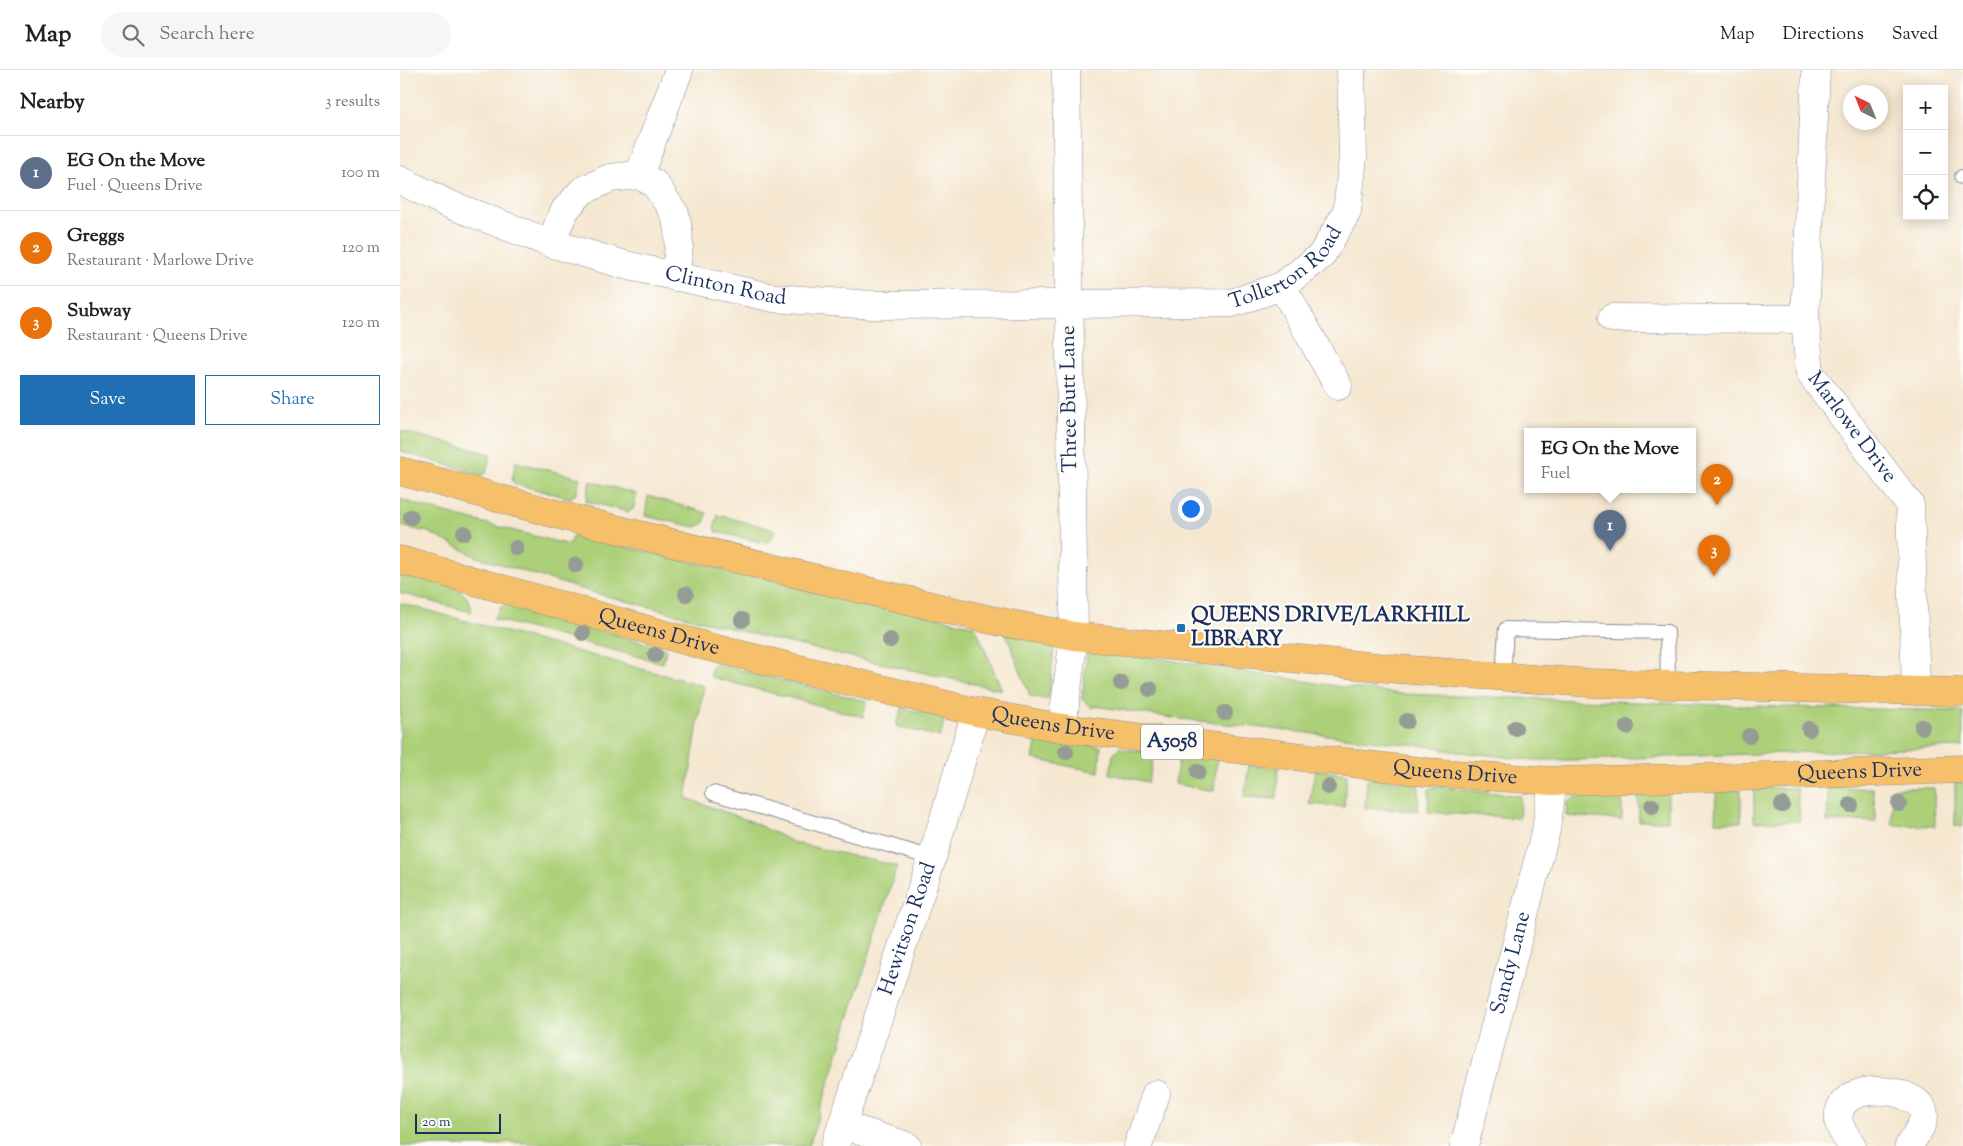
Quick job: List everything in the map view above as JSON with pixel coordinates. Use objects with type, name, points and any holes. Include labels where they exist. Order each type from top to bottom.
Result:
[{"type":"highway","points":[[400,471],[567,517],[797,574],[991,620],[1074,636],[1397,669],[1591,683],[1963,692]]},
{"type":"highway","name":"Queens Drive","points":[[400,560],[705,646],[976,712],[1062,728],[1426,772],[1553,781],[1963,769]]},
{"type":"street","points":[[639,175],[678,70]]},
{"type":"street","name":"Three Butt Lane","points":[[1062,728],[1074,636],[1066,70]]},
{"type":"street","name":"Tollerton Road","points":[[1068,303],[1232,303],[1282,286],[1321,256],[1347,212],[1353,157],[1351,70]]},
{"type":"street","name":"Marlowe Drive","points":[[1816,70],[1805,319],[1810,373],[1910,506],[1916,691]]},
{"type":"street","points":[[550,243],[565,210],[582,191],[610,178],[639,175],[655,184],[675,214],[678,230],[675,277]]},
{"type":"street","name":"Clinton Road","points":[[400,180],[446,203],[550,243],[675,277],[774,298],[873,305],[1068,303]]},
{"type":"street","points":[[1282,286],[1338,386]]},
{"type":"street","points":[[1612,318],[1805,319]]},
{"type":"street","name":"Hewitson Road","points":[[839,1136],[932,858],[976,712]]},
{"type":"street","name":"Sandy Lane","points":[[1464,1146],[1546,830],[1553,781]]},
{"type":"street","points":[[1852,1146],[1840,1125],[1838,1112],[1843,1103],[1852,1096],[1874,1090],[1909,1097],[1918,1102],[1924,1116],[1909,1146]]},
{"type":"street","points":[[1138,1146],[1156,1094]]},
{"type":"street","points":[[839,1136],[908,1146]]},
{"type":"lane","points":[[1503,676],[1506,629],[1667,632],[1668,684]]},
{"type":"lane","points":[[713,793],[932,858]]},
{"type":"green space","points":[[400,431],[491,454],[486,473],[482,475],[400,451]]},
{"type":"green space","points":[[516,462],[580,478],[576,494],[570,498],[515,484],[512,480]]},
{"type":"green space","points":[[590,481],[637,494],[633,509],[629,512],[586,501]]},
{"type":"green space","points":[[648,496],[707,513],[704,523],[696,527],[645,516]]},
{"type":"green space","points":[[400,499],[434,510],[569,545],[573,535],[975,626],[1002,690],[780,641],[595,593],[477,557],[428,532],[400,526]]},
{"type":"green space","points":[[718,515],[775,530],[771,539],[766,543],[717,532],[714,528]]},
{"type":"green space","points":[[400,574],[445,584],[456,589],[465,595],[470,602],[471,612],[400,593]]},
{"type":"green space","points":[[400,603],[704,686],[686,798],[750,821],[795,843],[897,866],[809,1146],[601,1146],[507,1142],[491,1146],[400,1146]]},
{"type":"green space","points":[[509,604],[666,649],[663,663],[493,619],[501,607]]},
{"type":"green space","points":[[1005,631],[1052,645],[1054,648],[1049,697],[1045,699],[1030,696]]},
{"type":"green space","points":[[1093,648],[1336,686],[1402,694],[1963,711],[1963,747],[1575,760],[1532,760],[1443,750],[1443,748],[1173,718],[1095,706],[1092,708],[1082,699],[1087,654]]},
{"type":"green space","points":[[715,664],[867,701],[863,717],[711,677],[711,670]]},
{"type":"green space","points":[[902,708],[945,717],[940,737],[896,726]]},
{"type":"green space","points":[[1038,734],[1101,747],[1099,772],[1033,759]]},
{"type":"green space","points":[[1119,748],[1150,753],[1154,756],[1148,782],[1110,774],[1113,755]]},
{"type":"green space","points":[[1179,754],[1217,758],[1214,791],[1175,784]]},
{"type":"green space","points":[[1249,765],[1278,768],[1277,799],[1244,797]]},
{"type":"green space","points":[[1315,770],[1347,774],[1344,807],[1309,804]]},
{"type":"green space","points":[[1372,778],[1417,784],[1419,788],[1418,811],[1365,808],[1367,781]]},
{"type":"green space","points":[[1955,782],[1963,782],[1963,827],[1955,826]]},
{"type":"green space","points":[[1435,786],[1521,796],[1519,818],[1428,812],[1429,789]]},
{"type":"green space","points":[[1754,788],[1797,788],[1800,821],[1754,822]]},
{"type":"green space","points":[[1828,788],[1873,788],[1876,821],[1827,822]]},
{"type":"green space","points":[[1893,788],[1934,788],[1935,826],[1892,825]]},
{"type":"green space","points":[[1741,790],[1741,822],[1715,822],[1716,792]]},
{"type":"green space","points":[[1638,792],[1668,792],[1668,821],[1639,821]]},
{"type":"green space","points":[[1622,795],[1622,820],[1566,816],[1567,803],[1575,797]]},
{"type":"place","name":"Greggs","points":[[1717,505]]},
{"type":"place","name":"EG On the Move","points":[[1610,551]]},
{"type":"place","name":"Subway","points":[[1714,576]]},
{"type":"place","name":"QUEENS DRIVE/LARKHILL LIBRARY","points":[[1181,628]]}]
